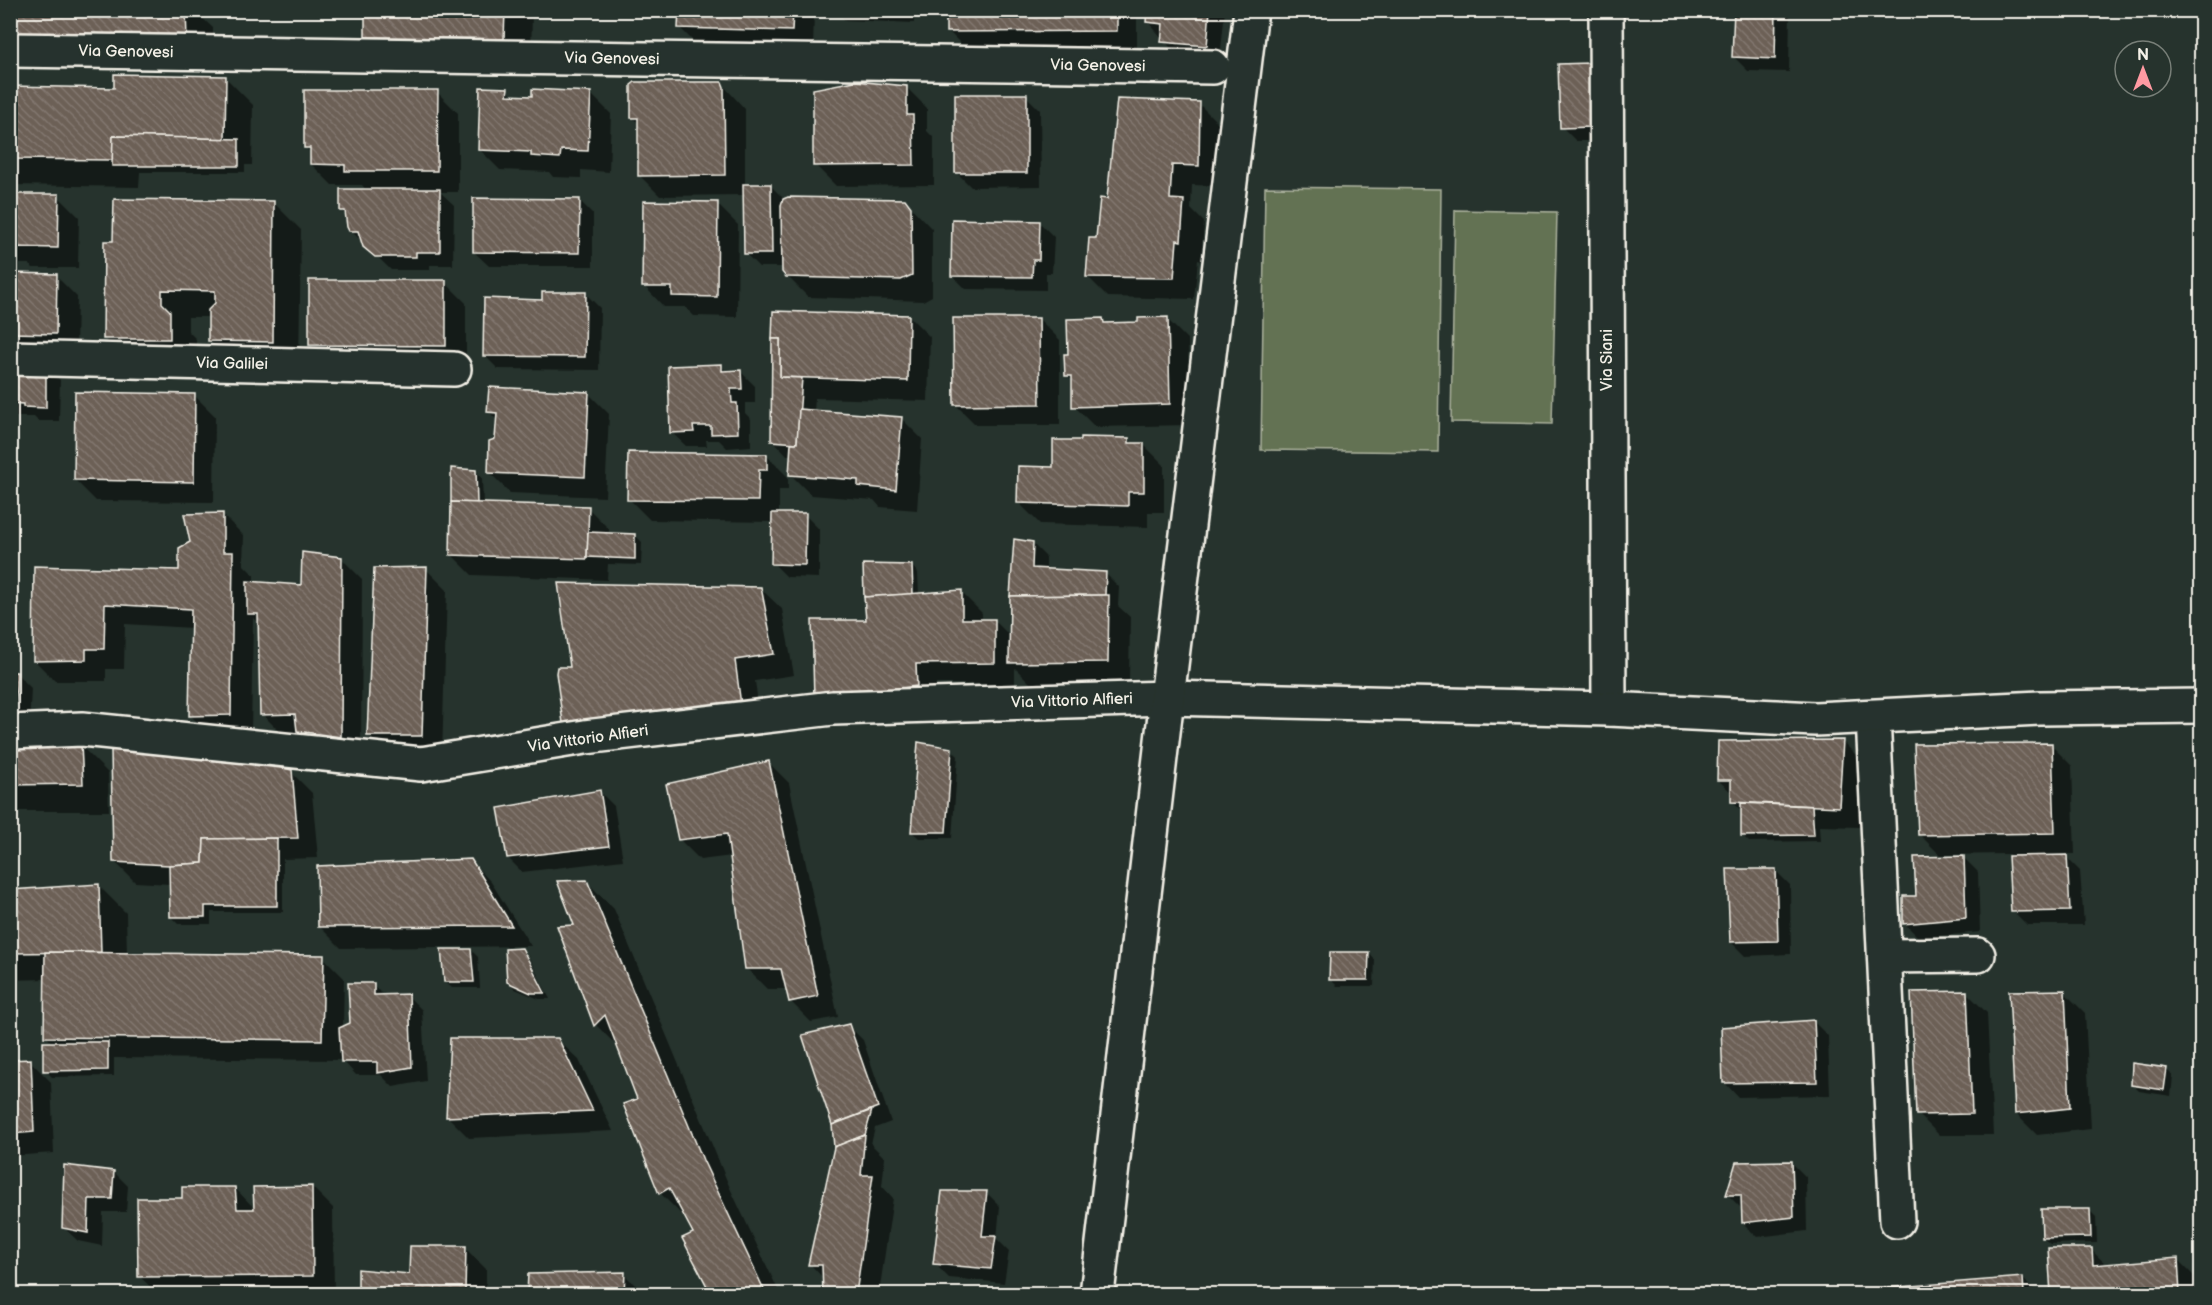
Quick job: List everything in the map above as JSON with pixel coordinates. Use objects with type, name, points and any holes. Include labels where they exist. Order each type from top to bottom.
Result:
[{"type":"street","points":[[1097,1294],[1251,10]]},
{"type":"street","name":"Via Siani","points":[[1605,10],[1609,709]]},
{"type":"street","name":"Via Genovesi","points":[[10,50],[1213,67]]},
{"type":"street","name":"Via Galilei","points":[[10,358],[454,369]]},
{"type":"street","name":"Via Vittorio Alfieri","points":[[10,732],[82,729],[421,764],[585,737],[833,708],[1167,698],[1609,709],[1815,719],[2040,708],[2202,706]]},
{"type":"street","points":[[1873,717],[1897,1221]]},
{"type":"street","points":[[1885,956],[1978,955]]},
{"type":"green space","points":[[1265,187],[1441,189],[1438,452],[1261,450]]},
{"type":"green space","points":[[1455,210],[1557,212],[1552,424],[1451,422]]},
{"type":"building","points":[[10,10],[186,10],[187,39],[10,40]]},
{"type":"building","points":[[365,10],[505,10],[504,39],[365,37]]},
{"type":"building","points":[[679,10],[793,10],[792,31],[678,28]]},
{"type":"building","points":[[946,10],[1117,10],[1117,31],[946,32]]},
{"type":"building","points":[[1147,10],[1210,10],[1207,46],[1161,42],[1163,24],[1146,22]]},
{"type":"building","points":[[1734,10],[1776,10],[1775,59],[1732,57]]},
{"type":"building","points":[[1590,63],[1592,127],[1560,128],[1558,64]]},
{"type":"building","points":[[114,74],[226,76],[225,139],[113,136],[113,160],[10,159],[10,86],[114,88]]},
{"type":"building","points":[[855,81],[907,86],[907,115],[913,115],[914,165],[813,166],[813,89]]},
{"type":"building","points":[[635,82],[722,82],[724,87],[725,175],[638,176],[638,118],[631,118],[631,85]]},
{"type":"building","points":[[480,87],[508,88],[507,95],[532,96],[532,89],[591,92],[588,151],[561,150],[560,158],[531,156],[531,152],[478,150]]},
{"type":"building","points":[[304,90],[438,90],[437,171],[345,171],[345,165],[310,164],[310,148],[304,148]]},
{"type":"building","points":[[955,94],[1027,94],[1027,173],[955,173]]},
{"type":"building","points":[[1117,99],[1200,102],[1199,166],[1172,165],[1170,199],[1184,200],[1181,241],[1177,240],[1174,278],[1086,277],[1089,238],[1096,238],[1100,198],[1107,199]]},
{"type":"building","points":[[113,136],[239,139],[239,166],[112,166]]},
{"type":"building","points":[[743,184],[771,184],[772,254],[744,254]]},
{"type":"building","points":[[340,189],[440,189],[440,252],[416,252],[416,257],[375,257],[363,247],[358,231],[349,231],[345,211],[340,211]]},
{"type":"building","points":[[10,194],[59,194],[58,248],[10,247]]},
{"type":"building","points":[[788,197],[905,199],[911,207],[912,275],[901,280],[786,277],[782,272],[781,205],[783,199]]},
{"type":"building","points":[[473,198],[580,199],[579,253],[473,252]]},
{"type":"building","points":[[114,199],[274,201],[273,342],[208,341],[208,310],[215,303],[215,291],[162,290],[162,303],[170,311],[170,339],[103,339],[104,241],[113,241]]},
{"type":"building","points":[[643,201],[718,202],[717,297],[672,296],[672,287],[642,287]]},
{"type":"building","points":[[952,219],[1040,221],[1039,260],[1033,260],[1032,277],[951,276]]},
{"type":"building","points":[[10,273],[57,274],[56,334],[10,333]]},
{"type":"building","points":[[309,280],[446,280],[446,346],[309,345]]},
{"type":"building","points":[[542,292],[586,292],[585,357],[483,356],[484,298],[542,300]]},
{"type":"building","points":[[773,311],[909,315],[908,381],[780,377],[780,339],[772,339]]},
{"type":"building","points":[[1168,317],[1170,404],[1072,407],[1072,376],[1065,376],[1064,354],[1068,354],[1067,319],[1103,318],[1104,323],[1138,322],[1138,318]]},
{"type":"building","points":[[953,318],[1039,318],[1040,404],[954,405]]},
{"type":"building","points":[[772,339],[780,339],[780,377],[802,378],[797,443],[771,441]]},
{"type":"building","points":[[10,364],[46,364],[46,408],[23,407],[23,404],[10,403]]},
{"type":"building","points":[[722,364],[722,371],[741,370],[742,389],[731,389],[732,403],[737,403],[738,433],[711,434],[711,426],[693,426],[694,432],[670,433],[668,366]]},
{"type":"building","points":[[489,387],[589,392],[585,477],[488,473],[489,441],[495,439],[497,413],[487,412]]},
{"type":"building","points":[[75,392],[195,394],[194,482],[74,480]]},
{"type":"building","points":[[799,409],[902,417],[896,490],[858,486],[858,480],[789,475],[791,443],[797,443]]},
{"type":"building","points":[[1081,437],[1129,438],[1129,443],[1144,443],[1144,492],[1128,492],[1128,506],[1017,503],[1018,466],[1053,467],[1053,440],[1081,440]]},
{"type":"building","points":[[628,452],[767,454],[767,470],[759,470],[758,501],[627,500]]},
{"type":"building","points":[[451,468],[476,470],[477,503],[451,502]]},
{"type":"building","points":[[451,502],[589,506],[587,559],[450,555]]},
{"type":"building","points":[[223,513],[223,552],[233,552],[231,715],[189,716],[191,609],[105,604],[104,649],[86,649],[86,660],[33,661],[34,566],[179,570],[179,548],[190,542],[184,514]]},
{"type":"building","points":[[772,513],[806,513],[805,565],[771,564]]},
{"type":"building","points":[[588,532],[635,534],[635,559],[587,557]]},
{"type":"building","points":[[1014,539],[1033,542],[1032,568],[1106,572],[1105,595],[1010,596]]},
{"type":"building","points":[[302,552],[342,557],[341,737],[297,731],[295,714],[260,715],[258,614],[247,614],[247,581],[301,585]]},
{"type":"building","points":[[863,564],[912,565],[913,594],[864,597]]},
{"type":"building","points":[[427,567],[422,736],[367,736],[374,568]]},
{"type":"building","points":[[558,583],[761,587],[774,654],[735,660],[741,705],[563,723],[556,673],[557,667],[570,667]]},
{"type":"building","points":[[962,590],[962,619],[995,619],[995,663],[916,664],[917,686],[814,699],[812,620],[866,620],[864,597]]},
{"type":"building","points":[[1109,595],[1108,662],[1009,663],[1010,596]]},
{"type":"building","points":[[10,672],[17,672],[15,717],[10,716]]},
{"type":"building","points":[[1843,740],[1839,807],[1731,802],[1731,780],[1717,780],[1718,741]]},
{"type":"building","points":[[918,742],[952,748],[946,832],[911,832]]},
{"type":"building","points":[[2052,743],[2055,833],[1918,835],[1914,744]]},
{"type":"building","points":[[81,744],[83,784],[10,785],[10,747]]},
{"type":"building","points":[[192,749],[292,770],[298,838],[204,839],[203,863],[169,865],[113,862],[111,750]]},
{"type":"building","points":[[769,761],[818,996],[789,1002],[781,969],[745,969],[727,834],[678,840],[666,784]]},
{"type":"building","points":[[600,790],[609,846],[507,858],[498,808]]},
{"type":"building","points":[[1741,803],[1812,806],[1814,835],[1741,836]]},
{"type":"building","points":[[277,838],[277,906],[205,906],[205,917],[170,917],[169,865],[203,863],[204,839]]},
{"type":"building","points":[[2067,855],[2070,911],[2011,912],[2008,856]]},
{"type":"building","points":[[1964,856],[1966,918],[1903,924],[1903,896],[1916,896],[1914,857]]},
{"type":"building","points":[[471,859],[512,926],[318,927],[317,866]]},
{"type":"building","points":[[1727,869],[1776,869],[1778,941],[1730,942]]},
{"type":"building","points":[[587,880],[703,1160],[766,1294],[711,1294],[682,1238],[693,1233],[669,1188],[659,1194],[623,1104],[637,1099],[605,1015],[594,1026],[557,926],[574,925],[557,881]]},
{"type":"building","points":[[99,884],[101,952],[10,953],[10,890]]},
{"type":"building","points":[[522,948],[545,993],[531,993],[507,982],[505,949]]},
{"type":"building","points":[[441,949],[471,949],[474,982],[444,982]]},
{"type":"building","points":[[45,952],[324,955],[322,1040],[44,1037]]},
{"type":"building","points":[[1330,952],[1369,952],[1368,980],[1329,980]]},
{"type":"building","points":[[348,983],[374,983],[374,995],[409,994],[412,1067],[377,1073],[377,1062],[341,1062],[339,1028],[350,1023]]},
{"type":"building","points":[[2065,990],[2070,1108],[2015,1114],[2009,991]]},
{"type":"building","points":[[1967,991],[1972,1114],[1916,1115],[1911,992]]},
{"type":"building","points":[[1814,1020],[1817,1082],[1723,1083],[1721,1027]]},
{"type":"building","points":[[849,1024],[878,1107],[832,1125],[802,1035]]},
{"type":"building","points":[[450,1038],[558,1038],[593,1111],[446,1117]]},
{"type":"building","points":[[43,1042],[108,1042],[108,1070],[43,1071]]},
{"type":"building","points":[[31,1059],[34,1132],[10,1134],[10,1060]]},
{"type":"building","points":[[2132,1063],[2167,1068],[2164,1090],[2131,1085]]},
{"type":"building","points":[[872,1110],[865,1135],[834,1147],[832,1125]]},
{"type":"building","points":[[865,1135],[861,1175],[873,1175],[856,1294],[823,1294],[822,1265],[808,1265],[834,1147]]},
{"type":"building","points":[[1792,1161],[1794,1217],[1742,1223],[1741,1195],[1726,1195],[1736,1162]]},
{"type":"building","points":[[64,1165],[114,1171],[112,1199],[89,1199],[88,1233],[62,1228]]},
{"type":"building","points":[[312,1186],[313,1276],[138,1277],[137,1198],[182,1198],[182,1187],[235,1187],[237,1209],[254,1209],[253,1187]]},
{"type":"building","points":[[942,1191],[987,1191],[982,1236],[996,1236],[991,1269],[933,1264]]},
{"type":"building","points":[[2041,1209],[2090,1209],[2091,1237],[2042,1238]]},
{"type":"building","points":[[410,1246],[466,1246],[465,1294],[358,1294],[358,1269],[409,1274]]},
{"type":"building","points":[[2048,1248],[2092,1248],[2093,1265],[2178,1258],[2180,1294],[2051,1294]]},
{"type":"building","points":[[625,1272],[624,1294],[527,1294],[528,1274]]},
{"type":"building","points":[[2023,1277],[2024,1294],[1811,1294]]}]
